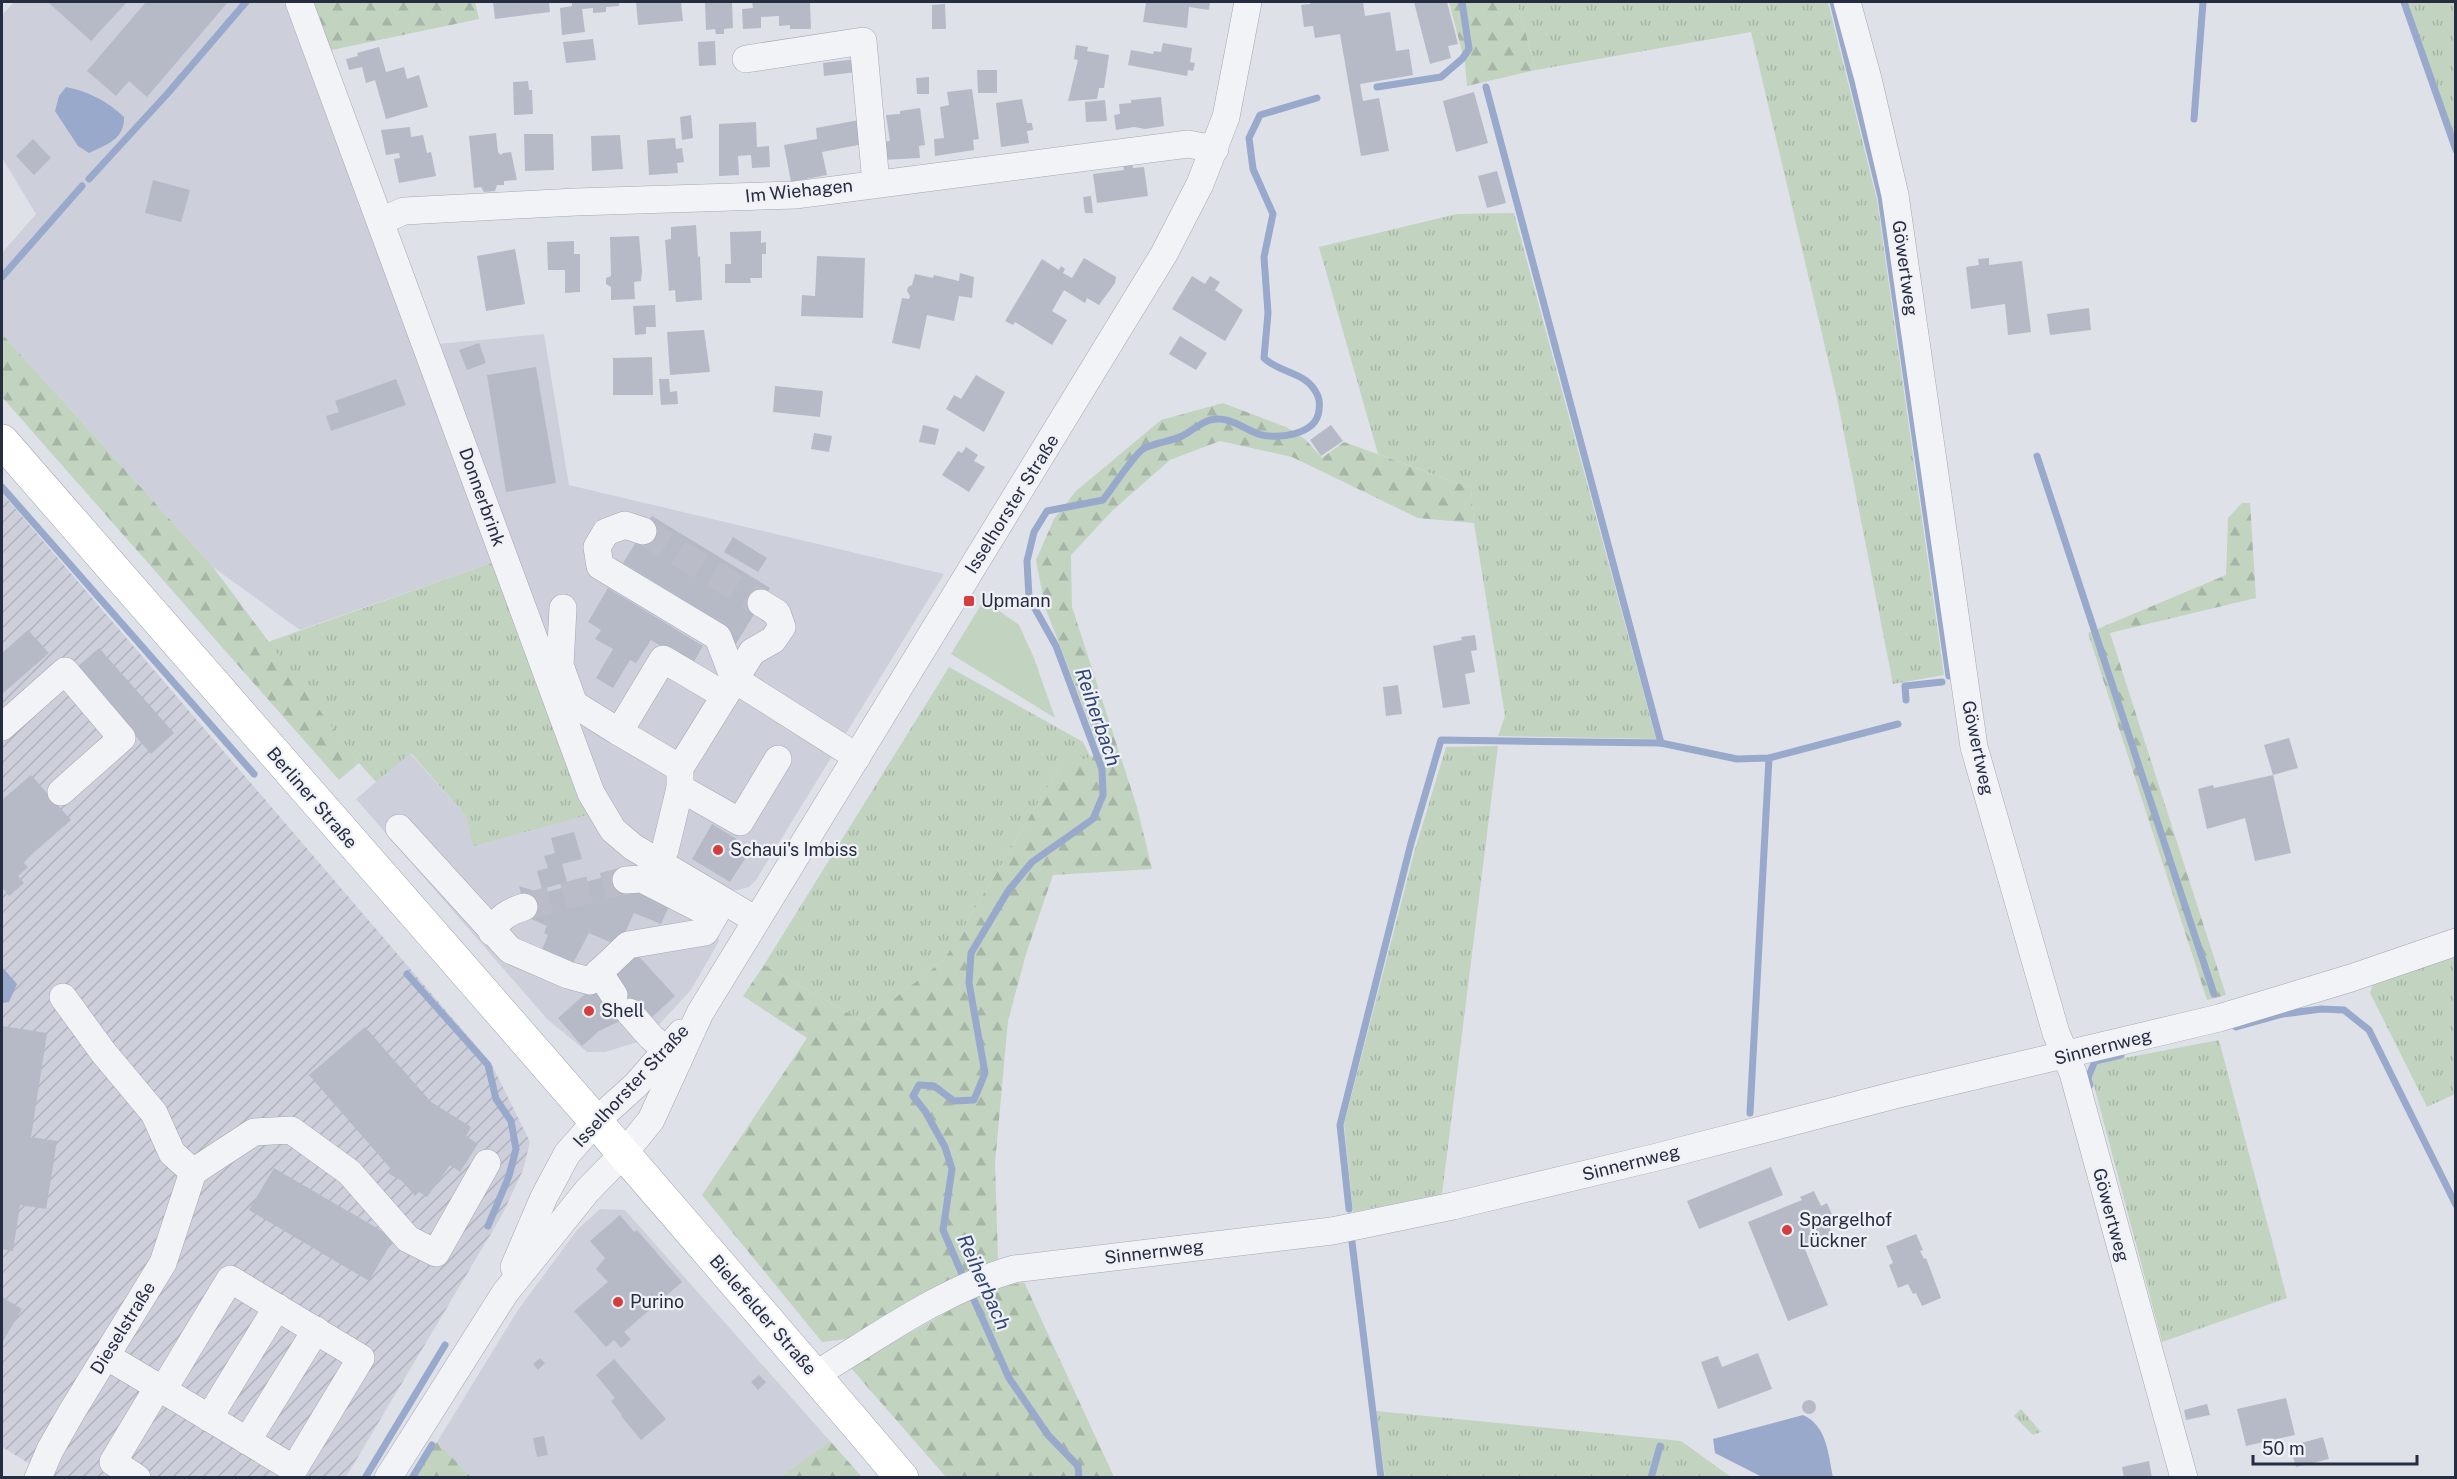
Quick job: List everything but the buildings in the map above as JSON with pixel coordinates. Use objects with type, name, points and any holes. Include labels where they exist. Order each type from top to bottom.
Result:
[{"type":"main road","name":"Berliner Straße","points":[[2,441],[625,1152]]},
{"type":"main road","name":"Bielefelder Straße","points":[[625,1152],[902,1478]]},
{"type":"street","name":"Donnerbrink","points":[[298,2],[591,793],[613,830],[719,909],[756,920]]},
{"type":"street","name":"Isselhorster Straße","points":[[388,1478],[505,1293],[587,1191],[625,1152],[651,1120],[672,1055],[700,1013],[1164,254],[1200,184],[1226,117],[1234,86],[1248,2]]},
{"type":"street","name":"Göwertweg","points":[[1848,2],[1894,195],[1974,747],[2056,1033],[2073,1073],[2184,1478]]},
{"type":"street","points":[[746,59],[863,41],[876,183]]},
{"type":"street","name":"Im Wiehagen","points":[[381,221],[404,212],[576,202],[795,195],[1188,144],[1215,149]]},
{"type":"street","points":[[642,531],[625,525],[606,532],[597,548],[600,566],[718,637],[729,687]]},
{"type":"street","points":[[657,863],[665,850],[680,778],[729,687],[752,652],[773,639],[782,627],[777,613],[761,603]]},
{"type":"street","points":[[563,608],[560,665],[574,704],[619,732],[740,822],[778,759]]},
{"type":"street","points":[[619,732],[663,658],[729,687],[857,757]]},
{"type":"street","points":[[2,727],[65,671],[122,738],[61,792]]},
{"type":"street","points":[[399,828],[510,950],[568,975],[590,981],[628,945],[705,932],[719,909],[642,879],[626,880]]},
{"type":"street","points":[[492,932],[500,918],[513,910],[524,907]]},
{"type":"street","name":"Sinnernweg","points":[[815,1375],[900,1321],[977,1281],[1014,1269],[1332,1231],[1453,1206],[1657,1157],[1895,1095],[2219,1018],[2351,978],[2456,942]]},
{"type":"street","points":[[599,972],[621,1003],[672,1055]]},
{"type":"street","points":[[63,997],[103,1052],[154,1113],[172,1153],[193,1172],[254,1132],[291,1130],[349,1172],[408,1239],[436,1253],[487,1163]]},
{"type":"street","name":"Isselhorster Straße","points":[[505,1293],[544,1197],[567,1154],[596,1121],[672,1055]]},
{"type":"street","name":"Dieselstraße","points":[[38,1478],[50,1450],[163,1263],[193,1172]]},
{"type":"street","points":[[106,1356],[161,1389],[247,1441],[291,1473],[361,1358],[230,1279],[161,1389],[113,1462],[137,1478]]},
{"type":"street","points":[[209,1418],[277,1307]]},
{"type":"street","points":[[247,1441],[316,1330]]},
{"type":"shaded area","points":[[14,2],[288,2],[497,561],[300,630],[213,567],[2,334],[2,253],[36,214],[2,158],[2,15]]},
{"type":"shaded area","points":[[544,334],[569,485],[944,574],[756,880],[749,887],[738,890],[721,890],[638,838],[605,799],[437,344]]},
{"type":"shaded area","points":[[2,493],[491,1063],[530,1142],[523,1170],[502,1215],[346,1477],[51,1477],[2,1447]]},
{"type":"shaded area","points":[[410,753],[466,816],[591,814],[714,908],[719,941],[691,990],[655,1029],[638,1042],[605,1052],[587,1052],[547,1019],[356,799]]},
{"type":"shaded area","points":[[600,1209],[625,1210],[830,1441],[781,1478],[471,1477],[437,1442],[518,1310],[577,1230]]},
{"type":"green space","points":[[309,2],[475,2],[479,19],[327,51]]},
{"type":"green space","points":[[1449,2],[1517,2],[1536,70],[1467,86],[1465,63]]},
{"type":"green space","points":[[1517,2],[1828,2],[1877,200],[1944,675],[1893,684],[1837,398],[1751,32],[1536,70]]},
{"type":"green space","points":[[2455,2],[2455,140],[2408,3]]},
{"type":"green space","points":[[1514,213],[1656,739],[1498,736],[1505,716],[1474,523],[1471,488],[1378,454],[1319,247],[1457,214]]},
{"type":"green space","points":[[2,334],[213,567],[359,763],[339,780],[2,397]]},
{"type":"green space","points":[[1223,403],[1286,427],[1306,440],[1322,458],[1344,442],[1471,488],[1474,523],[1418,518],[1292,457],[1220,441],[1170,460],[1113,510],[1071,555],[1072,607],[1137,807],[1152,869],[1053,875],[1026,954],[1008,1021],[995,1163],[998,1259],[973,1269],[847,1339],[822,1342],[702,1195],[807,1038],[743,996],[764,965],[864,1022],[944,960],[1059,768],[1101,753],[1045,607],[1036,560],[1054,519],[1076,491],[1161,420]]},
{"type":"green space","points":[[2242,503],[2250,503],[2256,598],[2110,633],[2226,995],[2207,1000],[2088,633],[2226,575],[2228,518]]},
{"type":"green space","points":[[497,561],[591,814],[473,846],[466,816],[411,753],[376,782],[359,763],[268,642]]},
{"type":"green space","points":[[984,600],[1019,625],[1034,658],[1055,718],[951,654]]},
{"type":"green space","points":[[949,667],[1083,742],[1091,758],[1059,768],[944,960],[864,1022],[764,965]]},
{"type":"green space","points":[[1498,746],[1442,1194],[1353,1212],[1344,1124],[1414,853],[1446,747]]},
{"type":"green space","points":[[2455,955],[2455,1094],[2427,1107],[2370,993],[2373,984]]},
{"type":"green space","points":[[2219,1040],[2287,1298],[2162,1342],[2092,1078],[2098,1063]]},
{"type":"green space","points":[[1024,1282],[1114,1477],[946,1477],[850,1367],[984,1291]]},
{"type":"green space","points":[[2021,1409],[2041,1432],[2033,1435],[2014,1416]]},
{"type":"green space","points":[[1376,1411],[1681,1441],[1731,1477],[1385,1477]]},
{"type":"green space","points":[[830,1441],[862,1477],[781,1477]]},
{"type":"green space","points":[[437,1442],[471,1477],[416,1477]]},
{"type":"water","points":[[66,87],[98,98],[124,117],[118,136],[108,144],[89,153],[78,146],[55,111],[59,96]]},
{"type":"water","points":[[2,967],[17,984],[9,1002],[2,1003]]},
{"type":"water","points":[[1803,1415],[1811,1420],[1822,1433],[1833,1477],[1762,1477],[1715,1453],[1713,1439]]},
{"type":"waterway","points":[[89,179],[168,93],[246,2]]},
{"type":"waterway","name":"Reiherbach","points":[[1377,87],[1441,77],[1462,59],[1469,49],[1462,2]]},
{"type":"waterway","points":[[1833,2],[1881,197],[1949,676]]},
{"type":"waterway","points":[[2194,119],[2203,2]]},
{"type":"waterway","points":[[2404,2],[2456,150]]},
{"type":"waterway","points":[[1486,87],[1661,743]]},
{"type":"waterway","name":"Reiherbach","points":[[965,1281],[943,1230],[952,1169],[945,1147],[925,1111],[913,1096],[919,1085],[934,1086],[954,1101],[974,1100],[985,1073],[969,983],[971,953],[1008,891],[1032,862],[1093,819],[1103,795],[1102,769],[1056,646],[1029,598],[1027,561],[1034,532],[1047,511],[1103,500],[1128,465],[1143,449],[1173,440],[1206,421],[1223,419],[1258,434],[1285,436],[1304,430],[1317,418],[1319,399],[1309,383],[1264,358],[1268,313],[1264,257],[1273,214],[1253,169],[1249,138],[1260,115],[1317,98]]},
{"type":"waterway","points":[[2,277],[82,186]]},
{"type":"waterway","points":[[2037,456],[2214,994]]},
{"type":"waterway","points":[[2,487],[254,774]]},
{"type":"waterway","points":[[1906,700],[1905,686],[1942,682]]},
{"type":"waterway","points":[[1349,1209],[1340,1125],[1411,843],[1441,740],[1661,743],[1737,759],[1769,758],[1898,724]]},
{"type":"waterway","points":[[1750,1113],[1769,758]]},
{"type":"waterway","points":[[407,974],[488,1065],[496,1099],[511,1121],[516,1149],[509,1176],[488,1226]]},
{"type":"waterway","points":[[2236,1027],[2283,1014],[2321,1009],[2344,1010],[2369,1030],[2456,1205]]},
{"type":"waterway","points":[[2090,1085],[2088,1078],[2095,1061],[2121,1055]]},
{"type":"waterway","points":[[1352,1242],[1381,1478]]},
{"type":"waterway","name":"Reiherbach","points":[[970,1291],[1009,1378],[1048,1435],[1078,1466],[1079,1478]]},
{"type":"waterway","points":[[365,1478],[445,1345]]},
{"type":"waterway","points":[[412,1478],[432,1445]]},
{"type":"waterway","points":[[1651,1478],[1660,1446]]},
{"type":"tunnel","points":[[643,531],[761,603]]},
{"type":"tunnel","points":[[524,907],[626,880]]},
{"type":"place","name":"Upmann","points":[[969,601]]},
{"type":"place","name":"Schaui's Imbiss","points":[[718,850]]},
{"type":"place","name":"Shell","points":[[589,1011]]},
{"type":"place","name":"Spargelhof Lückner","points":[[1787,1230]]},
{"type":"place","name":"Purino","points":[[618,1302]]}]
